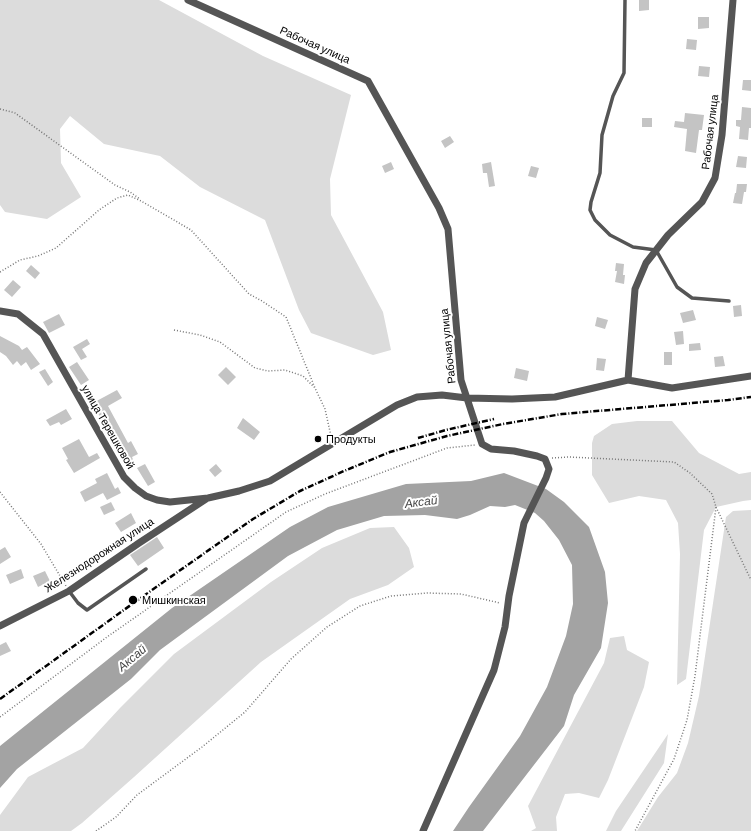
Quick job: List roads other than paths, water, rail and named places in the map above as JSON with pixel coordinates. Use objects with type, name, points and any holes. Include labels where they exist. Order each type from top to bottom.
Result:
[{"type":"street","name":"Рабочая улица","points":[[188,0],[368,81],[439,208],[448,229],[461,380],[482,444],[491,449],[514,451],[537,456],[545,459],[549,468],[546,478],[524,523],[509,596],[505,627],[494,670],[423,831]]},
{"type":"street","name":"Рабочая улица","points":[[628,380],[635,289],[646,263],[668,235],[702,202],[715,178],[722,135],[733,0]]},
{"type":"street","name":"улица Терешковой","points":[[0,311],[18,314],[43,334],[124,478],[146,496],[157,500],[170,502],[208,498],[239,491],[270,481],[397,405],[417,397],[442,395],[467,398]]},
{"type":"street","points":[[467,398],[512,399],[555,397],[628,380],[672,388],[751,376]]},
{"type":"street","name":"Железнодорожная улица","points":[[0,626],[69,591],[208,498]]},
{"type":"lane","points":[[625,0],[624,73],[613,96],[602,135],[600,173],[590,210],[594,220],[610,234],[633,247],[656,250],[677,287],[692,298],[729,301]]},
{"type":"lane","points":[[69,591],[78,603],[87,610],[146,569]]},
{"type":"water","name":"Аксай","points":[[504,473],[546,489],[564,502],[589,527],[605,572],[608,603],[601,648],[574,695],[564,726],[483,831],[453,831],[520,736],[547,687],[566,636],[573,604],[572,565],[559,540],[544,521],[535,513],[515,505],[505,507],[490,506],[457,519],[425,515],[384,516],[337,530],[288,556],[160,650],[131,679],[17,769],[0,788],[0,746],[172,608],[290,527],[328,507],[406,484],[471,481]]},
{"type":"railway","points":[[0,699],[253,519],[300,491],[390,452],[447,436],[503,424],[562,414],[751,397]]},
{"type":"railway","points":[[418,438],[494,419]]},
{"type":"place","name":"Продукты","points":[[318,439]]},
{"type":"place","name":"Мишкинская","points":[[133,600]]}]
